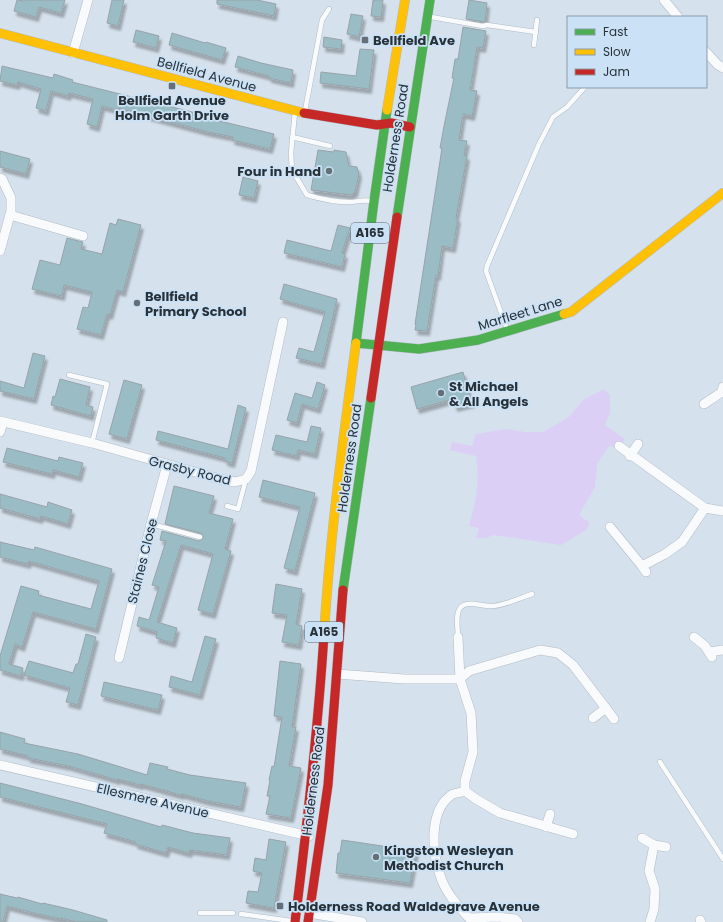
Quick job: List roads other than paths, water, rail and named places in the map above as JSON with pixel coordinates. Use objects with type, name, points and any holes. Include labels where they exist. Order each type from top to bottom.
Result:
[{"type":"main road","name":"Holderness Road","points":[[295,922],[306,836],[319,707],[339,466],[374,201],[405,0]]},
{"type":"main road","name":"Holderness Road","points":[[308,918],[315,886],[328,785],[337,674],[342,573],[430,0]]},
{"type":"main road","name":"Bellfield Avenue","points":[[0,33],[295,111],[377,125],[392,123],[410,127]]},
{"type":"main road","name":"Marfleet Lane","points":[[356,343],[419,349],[478,340],[571,312],[723,193]]},
{"type":"street","points":[[74,53],[88,0]]},
{"type":"street","points":[[664,0],[677,16]]},
{"type":"street","points":[[707,53],[718,65],[723,68]]},
{"type":"street","points":[[0,178],[12,198],[10,215],[0,251]]},
{"type":"street","points":[[10,215],[83,236]]},
{"type":"street","name":"Grasby Road","points":[[1,421],[92,443],[166,465],[235,482],[246,479],[251,471],[282,322]]},
{"type":"street","points":[[704,404],[722,391]]},
{"type":"street","points":[[0,432],[1,421]]},
{"type":"street","points":[[630,456],[638,444]]},
{"type":"street","points":[[619,446],[630,456],[705,508],[723,511]]},
{"type":"street","name":"Staines Close","points":[[119,658],[166,465]]},
{"type":"street","points":[[610,527],[644,569],[682,542],[705,508]]},
{"type":"street","points":[[458,637],[460,679],[471,713],[473,752],[465,781],[465,791]]},
{"type":"street","points":[[694,637],[705,646],[710,655],[723,650]]},
{"type":"street","points":[[337,674],[404,679],[460,679],[469,671],[540,650],[558,653],[573,664],[614,719]]},
{"type":"street","points":[[593,718],[606,708]]},
{"type":"street","name":"Ellesmere Avenue","points":[[0,765],[320,838]]},
{"type":"street","points":[[465,791],[500,813],[573,834]]},
{"type":"street","points":[[465,791],[450,795],[437,812],[434,841],[440,875],[453,901],[469,918],[498,917],[515,919],[518,922]]},
{"type":"street","points":[[546,827],[550,814]]},
{"type":"street","points":[[642,838],[654,845],[666,847]]},
{"type":"street","points":[[650,922],[654,909],[655,889],[649,871],[654,845]]},
{"type":"street","points":[[308,918],[362,922]]},
{"type":"lane","points":[[305,113],[322,20],[329,9]]},
{"type":"lane","points":[[428,16],[483,26],[487,25],[536,32]]},
{"type":"lane","points":[[534,45],[537,20]]},
{"type":"lane","points":[[508,331],[486,271],[487,266],[539,144],[553,117],[567,107],[584,88]]},
{"type":"lane","points":[[295,111],[291,153],[292,170],[307,195],[324,200],[349,202],[364,200],[374,201]]},
{"type":"lane","points":[[292,138],[330,146]]},
{"type":"lane","points":[[69,375],[108,384],[92,443]]},
{"type":"lane","points":[[227,506],[238,510],[246,479]]},
{"type":"lane","points":[[151,524],[200,537]]},
{"type":"lane","points":[[458,637],[457,614],[460,608],[465,604],[492,606],[510,602],[532,594]]},
{"type":"lane","points":[[660,762],[723,859]]},
{"type":"lane","points":[[200,913],[233,913]]},
{"type":"lane","points":[[241,914],[295,922]]},
{"type":"place","name":"Bellfield Ave","points":[[365,40]]},
{"type":"place","name":"Bellfield Avenue Holm Garth Drive","points":[[172,86]]},
{"type":"place","name":"Four in Hand","points":[[329,171]]},
{"type":"place","name":"Bellfield Primary School","points":[[137,303]]},
{"type":"place","name":"St Michael & All Angels","points":[[441,393]]},
{"type":"place","name":"Kingston Wesleyan Methodist Church","points":[[376,857]]},
{"type":"place","name":"Holderness Road Waldegrave Avenue","points":[[280,906]]}]
